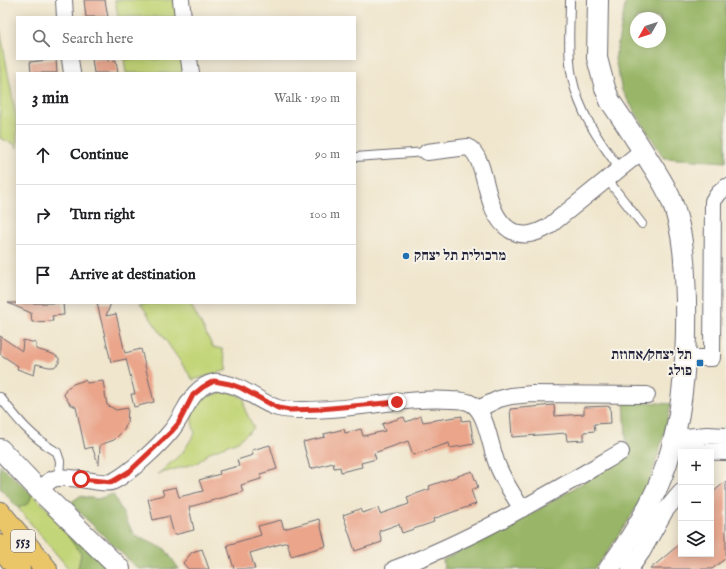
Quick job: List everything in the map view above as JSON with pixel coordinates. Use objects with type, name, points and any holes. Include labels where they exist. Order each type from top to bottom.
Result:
[{"type":"main road","name":"553","points":[[0,513],[46,569]]},
{"type":"main road","name":"553","points":[[0,546],[19,569]]},
{"type":"street","points":[[64,0],[64,16]]},
{"type":"street","points":[[181,0],[183,16]]},
{"type":"street","points":[[598,0],[597,58],[602,77],[610,101],[643,150],[663,183],[672,202],[679,224],[685,273],[684,358],[680,408],[674,438],[665,469],[646,510],[624,549],[609,569]]},
{"type":"street","points":[[70,60],[72,72]]},
{"type":"street","points":[[189,60],[191,72]]},
{"type":"street","points":[[427,152],[468,147],[473,150],[478,157],[492,205],[498,217],[506,227],[516,233],[527,235],[536,234],[548,227],[643,150]]},
{"type":"street","points":[[684,358],[712,358],[714,201],[719,193],[726,187]]},
{"type":"street","points":[[40,490],[52,480],[76,478],[107,483],[112,482],[130,471],[178,424],[193,395],[214,381],[241,388],[278,408],[290,410],[320,409],[431,399],[461,400],[470,403],[478,409],[483,417],[497,465],[522,509]]},
{"type":"street","points":[[478,409],[499,399],[532,394],[647,395]]},
{"type":"street","points":[[674,438],[707,435],[726,436]]},
{"type":"street","points":[[674,438],[685,448],[694,451],[726,452]]},
{"type":"street","points":[[0,449],[120,569]]},
{"type":"street","points":[[394,569],[448,547],[522,509],[621,452]]},
{"type":"street","points":[[630,569],[642,552],[665,511],[678,496]]},
{"type":"lane","points":[[570,0],[570,58],[572,77],[578,98],[598,139],[620,169]]},
{"type":"lane","points":[[356,157],[427,152]]},
{"type":"lane","points":[[607,179],[642,224]]},
{"type":"lane","points":[[0,397],[24,428],[46,446],[58,452],[60,461],[59,479]]},
{"type":"green space","points":[[115,0],[174,0],[177,16],[118,16]]},
{"type":"green space","points":[[626,0],[726,0],[726,162],[664,158],[622,91],[615,59]]},
{"type":"green space","points":[[0,29],[16,117],[16,147],[14,144],[0,138]]},
{"type":"green space","points":[[124,60],[182,60],[184,72],[126,72]]},
{"type":"green space","points":[[141,304],[191,304],[213,347],[222,349],[228,370],[193,380]]},
{"type":"green space","points":[[226,392],[234,393],[244,399],[245,410],[254,428],[238,441],[210,452],[197,463],[158,474],[183,452],[195,433],[192,422],[192,413],[198,403],[208,397]]},
{"type":"green space","points":[[624,400],[671,404],[666,427],[649,485],[630,518],[594,569],[444,569],[443,560],[531,514],[627,456]]},
{"type":"green space","points":[[0,465],[32,494],[29,503],[18,508],[0,488]]},
{"type":"green space","points":[[32,494],[70,531],[68,536],[81,554],[78,569],[69,569],[18,508],[29,503]]},
{"type":"green space","points":[[113,494],[134,535],[165,549],[179,569],[138,569],[70,503],[80,496],[97,499]]},
{"type":"green space","points":[[70,531],[112,569],[78,569],[81,554],[68,536]]},
{"type":"building","points":[[84,0],[105,0],[108,16],[86,16]]},
{"type":"building","points":[[56,60],[57,72],[31,72],[30,62]]},
{"type":"building","points":[[92,60],[116,60],[118,72],[94,72]]},
{"type":"building","points":[[8,303],[63,304],[64,315],[52,316],[53,321],[32,322],[31,313]]},
{"type":"building","points":[[97,304],[111,304],[106,316],[116,314],[125,353],[141,349],[154,402],[134,407],[131,394],[135,394],[126,359],[111,362]]},
{"type":"building","points":[[0,336],[22,351],[23,340],[36,343],[36,349],[53,354],[59,358],[59,363],[54,367],[36,364],[34,375],[17,369],[18,366],[0,354]]},
{"type":"building","points":[[85,380],[87,383],[103,381],[107,405],[116,410],[128,408],[127,423],[124,430],[114,440],[100,445],[99,465],[92,447],[85,449],[76,407],[70,404],[64,395],[66,389],[73,384]]},
{"type":"building","points":[[554,405],[555,416],[584,414],[584,407],[610,406],[611,423],[594,424],[595,431],[584,432],[584,440],[567,441],[566,433],[512,437],[510,409]]},
{"type":"building","points":[[421,416],[423,422],[462,416],[462,421],[470,420],[474,444],[450,448],[449,443],[413,455],[408,441],[374,453],[376,459],[361,463],[362,467],[341,472],[340,467],[334,468],[333,463],[310,469],[303,442],[325,437],[324,434],[344,429],[345,433],[361,429],[363,436],[385,431],[382,424],[404,417],[406,422]]},
{"type":"building","points":[[270,445],[277,469],[260,474],[261,479],[241,485],[243,492],[189,507],[194,530],[174,535],[169,516],[153,520],[148,499],[164,495],[162,490],[176,487],[179,497],[203,491],[199,480],[220,474],[219,471],[239,466],[237,460],[253,455],[252,450]]},
{"type":"building","points":[[472,471],[478,487],[471,490],[476,504],[433,519],[434,522],[402,533],[399,524],[379,531],[382,542],[355,551],[343,515],[360,509],[362,513],[378,508],[380,514],[409,504],[407,497],[430,489],[429,486]]},
{"type":"building","points":[[726,481],[726,558],[712,569],[650,569],[678,546],[678,557],[714,557],[714,491]]},
{"type":"building","points":[[319,519],[326,546],[291,556],[287,542],[250,553],[255,569],[234,569],[227,545],[261,535],[258,526],[281,520],[284,529]]},
{"type":"building","points":[[202,549],[209,569],[188,569],[183,563],[192,552]]},
{"type":"place","name":"מרכולית תל יצחק","points":[[406,256]]},
{"type":"place","name":"תל יצחק/אחוזת פולג","points":[[700,363]]},
{"type":"route","points":[[81,479],[107,483],[112,482],[130,471],[178,424],[193,395],[214,381],[241,388],[278,408],[290,410],[320,409],[397,402]]}]
